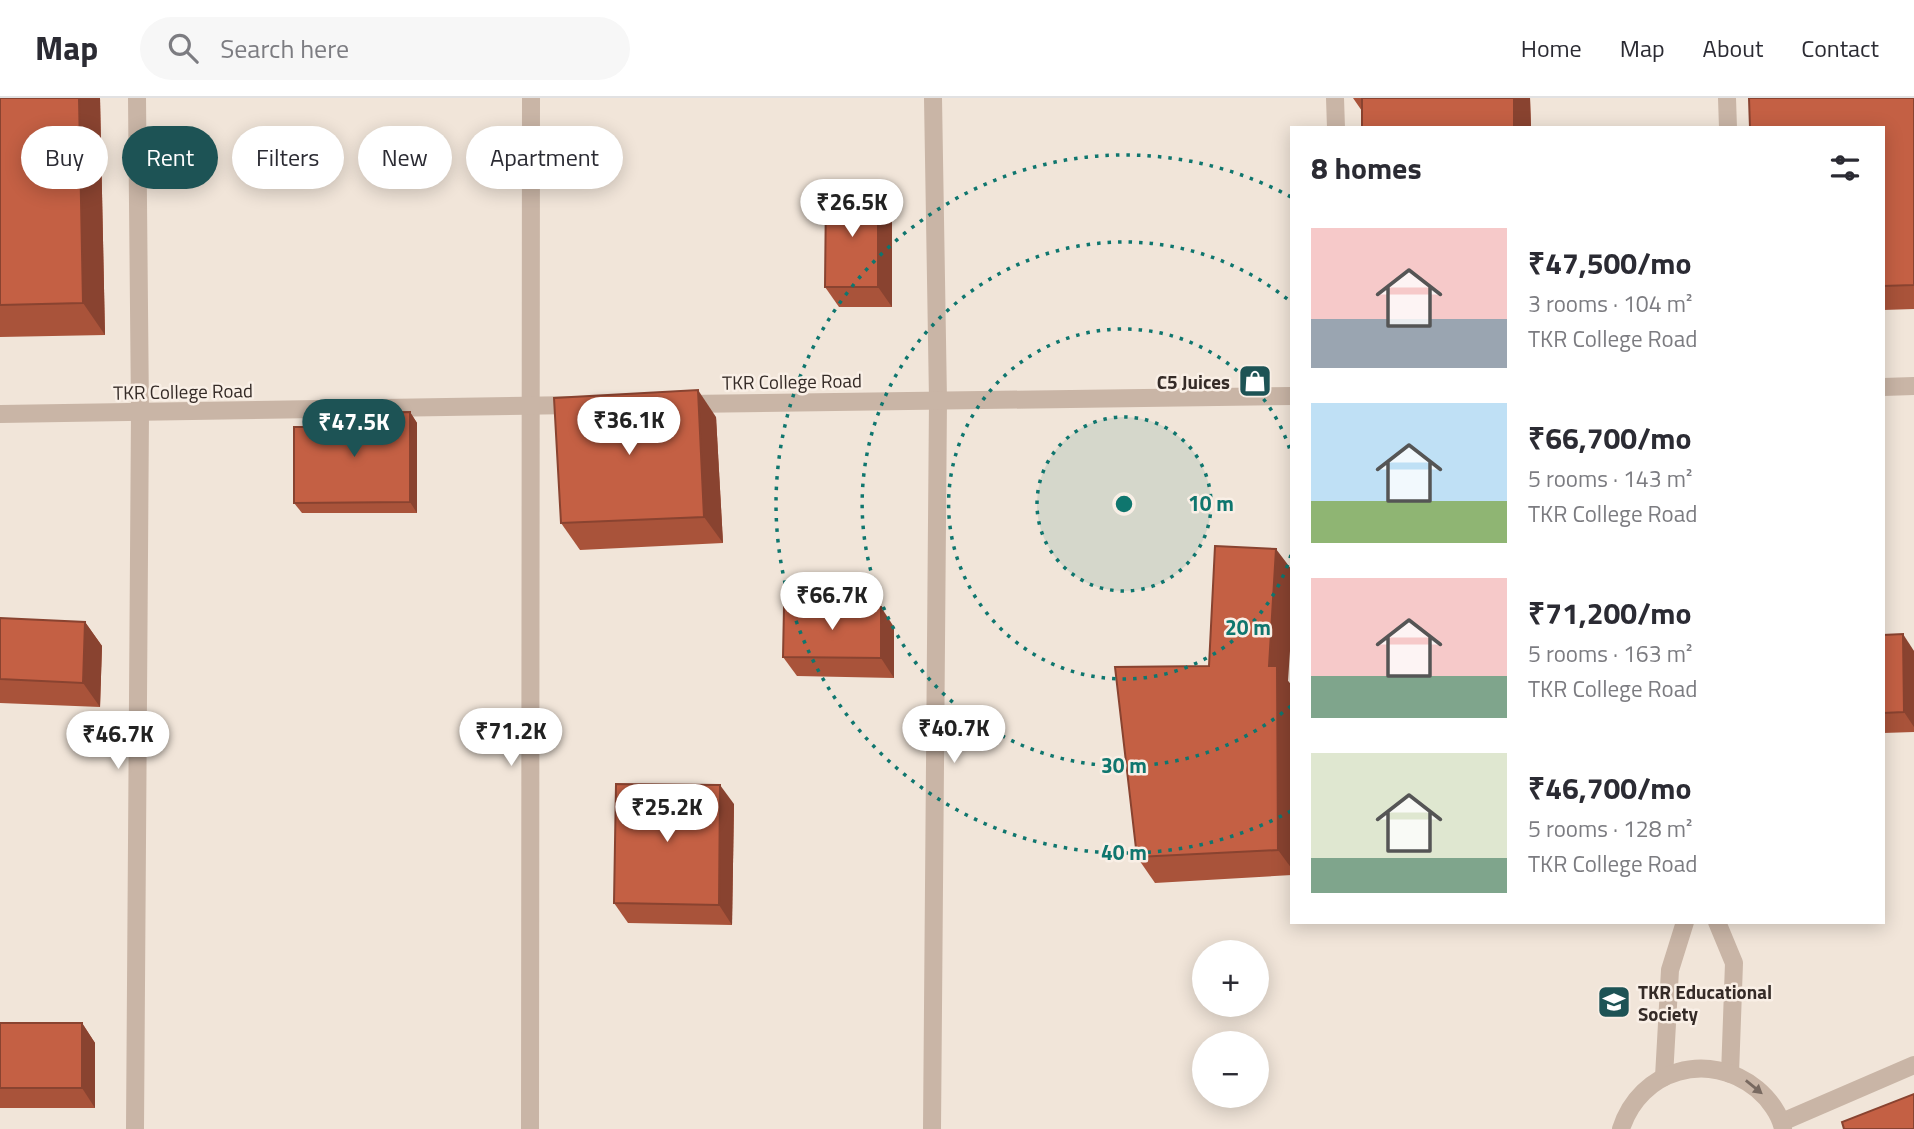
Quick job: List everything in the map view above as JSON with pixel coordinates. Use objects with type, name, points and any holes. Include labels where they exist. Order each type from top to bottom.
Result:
[{"type":"street","points":[[135,1129],[140,412],[137,98]]},
{"type":"street","points":[[530,1129],[531,98]]},
{"type":"street","points":[[932,1129],[938,400],[933,98]]},
{"type":"street","points":[[1335,98],[1336,126]]},
{"type":"street","points":[[1727,98],[1728,126]]},
{"type":"street","points":[[1885,387],[1914,386]]},
{"type":"street","name":"TKR College Road","points":[[666,404],[1290,396]]},
{"type":"street","name":"TKR College Road","points":[[0,414],[598,405]]},
{"type":"street","points":[[1664,1077],[1670,970],[1684,924]]},
{"type":"street","points":[[1718,924],[1734,963],[1730,1074]]},
{"type":"street","points":[[1621,1129],[1626,1114],[1642,1092],[1664,1077],[1691,1068],[1718,1069],[1745,1079],[1766,1097],[1782,1126],[1914,1065]]},
{"type":"building","points":[[0,98],[79,98],[80,126],[21,126],[21,189],[81,189],[83,303],[0,305]]},
{"type":"building","points":[[1362,98],[1514,98],[1514,126],[1362,126]]},
{"type":"building","points":[[1749,98],[1914,98],[1914,285],[1885,286],[1885,126],[1750,126]]},
{"type":"building","points":[[878,190],[878,287],[825,287],[826,191]]},
{"type":"building","points":[[698,390],[704,517],[561,523],[554,398]]},
{"type":"building","points":[[410,412],[410,502],[294,503],[294,427],[328,427],[328,413]]},
{"type":"building","points":[[1215,546],[1276,549],[1269,666],[1277,666],[1278,850],[1137,857],[1115,667],[1209,666]]},
{"type":"building","points":[[784,607],[881,607],[881,658],[783,657]]},
{"type":"building","points":[[0,618],[85,622],[83,683],[0,679]]},
{"type":"building","points":[[1903,634],[1904,712],[1885,713],[1885,635]]},
{"type":"building","points":[[616,784],[720,785],[719,905],[614,903]]},
{"type":"building","points":[[0,1023],[82,1023],[82,1088],[0,1088]]},
{"type":"building","points":[[1914,1094],[1914,1129],[1844,1129],[1842,1122]]},
{"type":"place","name":"C5 Juices","points":[[1255,381]]},
{"type":"place","name":"TKR Educational Society","points":[[1614,1002]]}]
